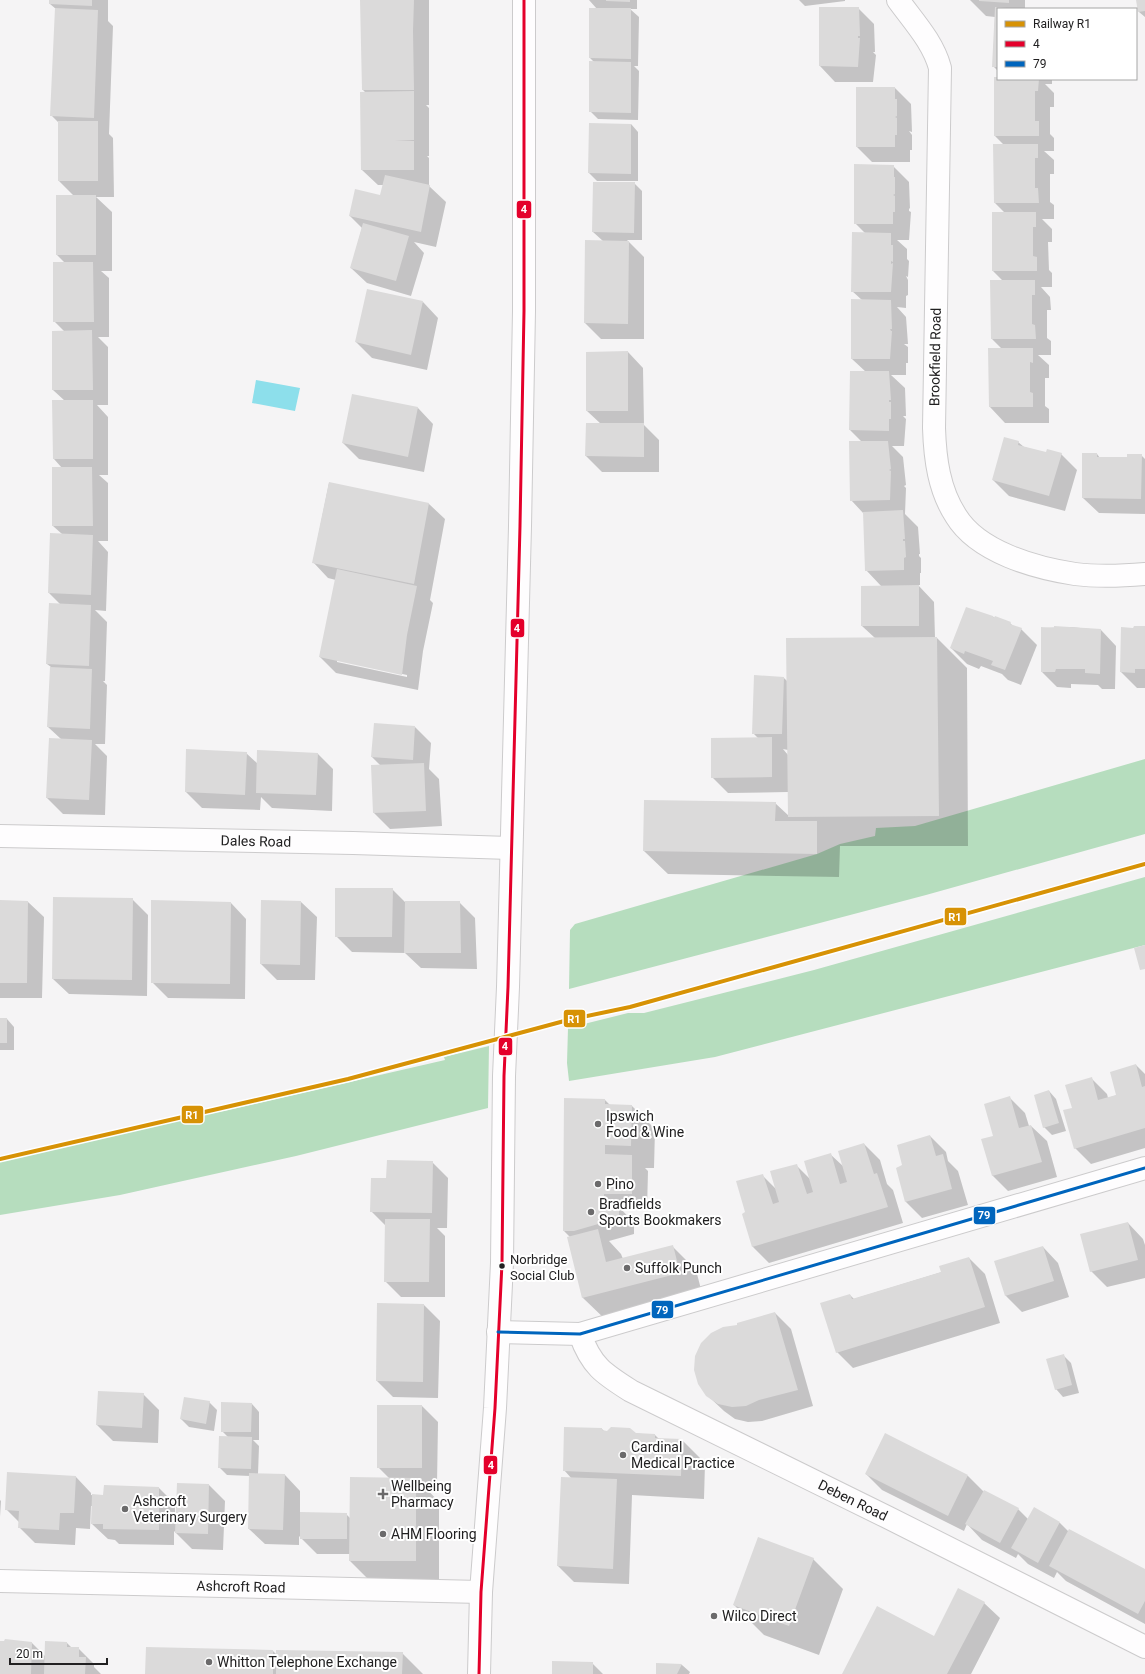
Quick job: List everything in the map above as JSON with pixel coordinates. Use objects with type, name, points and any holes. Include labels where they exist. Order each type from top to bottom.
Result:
[{"type":"street","points":[[479,1674],[481,1592],[495,1408],[502,1263],[504,1076],[508,987],[524,319],[524,0]]},
{"type":"street","name":"Brookfield Road","points":[[898,0],[929,41],[936,55],[940,68],[934,428],[936,461],[940,481],[948,500],[955,516],[978,541],[1020,561],[1075,574],[1101,576],[1145,574]]},
{"type":"street","name":"Dales Road","points":[[0,836],[511,848]]},
{"type":"street","points":[[498,1332],[580,1334],[1145,1168]]},
{"type":"street","name":"Deben Road","points":[[580,1334],[591,1360],[610,1378],[632,1391],[1145,1647]]},
{"type":"street","name":"Ashcroft Road","points":[[0,1581],[481,1592]]},
{"type":"green space","points":[[1145,759],[1145,834],[926,895],[569,989],[570,930],[575,924],[817,854],[840,844],[875,836],[876,828],[915,826]]},
{"type":"green space","points":[[1145,877],[1145,945],[715,1057],[569,1081],[567,1063],[568,1028],[628,1013],[644,1013],[814,970]]},
{"type":"green space","points":[[489,1046],[488,1108],[296,1156],[120,1195],[0,1215],[0,1156],[228,1110],[445,1060],[444,1057]]},
{"type":"water","points":[[256,380],[300,388],[295,411],[252,403]]},
{"type":"building","points":[[49,0],[92,0],[92,6],[49,4]]},
{"type":"building","points":[[360,0],[414,0],[414,90],[362,90]]},
{"type":"building","points":[[630,0],[630,2],[606,1]]},
{"type":"building","points":[[1009,0],[1009,3],[979,1]]},
{"type":"building","points":[[1136,0],[1145,0],[1145,11],[1138,12]]},
{"type":"building","points":[[819,7],[859,7],[860,36],[858,36],[858,38],[860,38],[858,67],[819,66]]},
{"type":"building","points":[[995,7],[1007,8],[997,8],[997,67],[992,67]]},
{"type":"building","points":[[55,8],[98,10],[94,118],[50,116]]},
{"type":"building","points":[[589,8],[631,8],[631,59],[589,58]]},
{"type":"building","points":[[589,61],[631,62],[631,113],[589,112]]},
{"type":"building","points":[[994,77],[997,77],[997,80],[1039,80],[1038,91],[1035,91],[1035,121],[1039,121],[1039,136],[994,136]]},
{"type":"building","points":[[856,87],[895,87],[895,99],[897,99],[897,116],[895,117],[897,118],[897,135],[895,135],[895,147],[856,147]]},
{"type":"building","points":[[414,91],[414,140],[395,141],[414,141],[414,170],[361,170],[360,92]]},
{"type":"building","points":[[58,121],[98,121],[98,181],[58,181]]},
{"type":"building","points":[[589,123],[631,124],[631,174],[588,173]]},
{"type":"building","points":[[993,144],[1038,144],[1038,158],[1035,158],[1035,188],[1038,188],[1039,203],[994,203]]},
{"type":"building","points":[[854,164],[894,165],[895,194],[893,195],[895,196],[895,212],[893,212],[893,224],[854,224]]},
{"type":"building","points":[[385,175],[430,185],[421,232],[349,216],[355,189],[380,195]]},
{"type":"building","points":[[593,182],[635,182],[634,233],[592,232]]},
{"type":"building","points":[[56,195],[96,195],[96,255],[56,255]]},
{"type":"building","points":[[992,212],[1036,212],[1036,227],[1033,227],[1033,256],[1037,257],[1037,271],[992,271]]},
{"type":"building","points":[[363,223],[409,236],[396,281],[350,268]]},
{"type":"building","points":[[852,232],[891,233],[893,262],[891,261],[891,264],[893,263],[891,292],[851,292]]},
{"type":"building","points":[[585,240],[629,241],[628,324],[584,323]]},
{"type":"building","points":[[53,262],[93,262],[94,322],[53,322]]},
{"type":"building","points":[[990,280],[1035,280],[1035,295],[1032,295],[1032,324],[1035,325],[1036,339],[991,339]]},
{"type":"building","points":[[367,289],[423,301],[411,355],[355,342]]},
{"type":"building","points":[[851,299],[891,300],[892,329],[890,329],[892,331],[890,359],[851,359]]},
{"type":"building","points":[[92,330],[93,390],[52,390],[52,331]]},
{"type":"building","points":[[988,348],[1033,348],[1033,363],[1030,362],[1030,392],[1033,393],[1033,407],[989,407]]},
{"type":"building","points":[[628,351],[628,411],[586,411],[586,352]]},
{"type":"building","points":[[850,371],[889,371],[891,400],[889,400],[889,402],[891,402],[891,419],[889,419],[889,431],[849,430]]},
{"type":"building","points":[[352,394],[418,407],[408,457],[342,443]]},
{"type":"building","points":[[52,400],[93,400],[93,459],[53,459]]},
{"type":"building","points":[[586,423],[644,423],[644,457],[585,456]]},
{"type":"building","points":[[1004,437],[1019,441],[1018,445],[1046,452],[1047,449],[1062,453],[1049,496],[992,480]]},
{"type":"building","points":[[849,441],[888,441],[891,469],[889,470],[891,471],[890,500],[850,501]]},
{"type":"building","points":[[1082,453],[1097,453],[1097,457],[1127,457],[1127,454],[1142,454],[1141,499],[1082,498]]},
{"type":"building","points":[[52,467],[92,467],[93,526],[52,526]]},
{"type":"building","points":[[329,482],[429,503],[414,584],[312,563]]},
{"type":"building","points":[[903,510],[905,539],[903,539],[903,541],[905,541],[906,557],[904,558],[904,570],[865,571],[863,512]]},
{"type":"building","points":[[50,533],[93,535],[91,595],[48,593]]},
{"type":"building","points":[[337,569],[417,586],[407,635],[402,675],[319,657]]},
{"type":"building","points":[[919,585],[919,626],[861,626],[861,586]]},
{"type":"building","points":[[49,603],[91,605],[89,666],[46,664]]},
{"type":"building","points":[[966,607],[993,616],[994,618],[995,616],[1011,622],[1010,624],[1022,628],[1005,670],[991,665],[993,661],[965,651],[964,654],[950,648]]},
{"type":"building","points":[[1054,626],[1101,629],[1100,674],[1085,673],[1085,669],[1056,669],[1055,672],[1041,672],[1041,627],[1054,628]]},
{"type":"building","points":[[1134,626],[1145,626],[1145,669],[1135,669],[1135,673],[1120,672],[1121,627],[1133,628]]},
{"type":"building","points":[[937,637],[939,816],[788,817],[786,638]]},
{"type":"building","points":[[50,667],[92,669],[90,729],[47,727]]},
{"type":"building","points":[[754,675],[784,677],[782,734],[752,734]]},
{"type":"building","points":[[374,723],[415,726],[413,760],[371,757]]},
{"type":"building","points":[[772,737],[772,777],[711,778],[711,738]]},
{"type":"building","points":[[49,738],[92,740],[89,800],[46,798]]},
{"type":"building","points":[[186,749],[247,752],[245,795],[185,792]]},
{"type":"building","points":[[257,750],[318,753],[316,795],[256,793]]},
{"type":"building","points":[[424,763],[426,811],[373,813],[371,765]]},
{"type":"building","points":[[644,800],[776,802],[775,821],[817,821],[817,854],[643,851]]},
{"type":"building","points":[[335,888],[393,888],[392,937],[335,937]]},
{"type":"building","points":[[53,897],[133,898],[132,980],[52,979]]},
{"type":"building","points":[[0,900],[28,901],[27,983],[0,983]]},
{"type":"building","points":[[151,900],[231,902],[230,984],[151,983]]},
{"type":"building","points":[[261,900],[301,901],[300,965],[260,964]]},
{"type":"building","points":[[405,901],[460,901],[461,953],[404,953]]},
{"type":"building","points":[[1145,945],[1145,969],[1140,970],[1134,948]]},
{"type":"building","points":[[0,1018],[7,1018],[7,1043],[0,1043]]},
{"type":"building","points":[[1136,1064],[1142,1087],[1145,1086],[1145,1128],[1074,1149],[1063,1110],[1072,1108],[1065,1085],[1092,1077],[1098,1100],[1116,1095],[1110,1072]]},
{"type":"building","points":[[1049,1090],[1059,1123],[1043,1128],[1034,1095]]},
{"type":"building","points":[[1010,1096],[1019,1128],[1031,1125],[1042,1162],[992,1176],[981,1139],[993,1136],[984,1104]]},
{"type":"building","points":[[564,1098],[605,1099],[605,1104],[632,1105],[631,1146],[605,1145],[605,1154],[632,1155],[632,1194],[604,1194],[604,1206],[619,1206],[619,1218],[574,1231],[563,1231]]},
{"type":"building","points":[[930,1135],[936,1156],[943,1154],[952,1189],[905,1202],[896,1168],[902,1165],[897,1145]]},
{"type":"building","points":[[864,1143],[874,1174],[877,1173],[888,1207],[752,1247],[742,1214],[745,1212],[736,1181],[763,1174],[773,1204],[779,1202],[770,1171],[797,1164],[807,1194],[813,1192],[804,1161],[831,1153],[840,1184],[847,1182],[838,1151]]},
{"type":"building","points":[[387,1160],[433,1161],[432,1213],[370,1212],[371,1178],[386,1178]]},
{"type":"building","points":[[385,1219],[430,1219],[429,1282],[384,1282]]},
{"type":"building","points":[[1128,1222],[1138,1260],[1090,1272],[1080,1234]]},
{"type":"building","name":"Suffolk Punch","points":[[598,1229],[606,1262],[673,1245],[680,1273],[582,1298],[567,1237]]},
{"type":"building","points":[[1043,1246],[1054,1281],[1005,1296],[994,1261]]},
{"type":"building","points":[[969,1257],[985,1307],[836,1353],[820,1303],[850,1294],[852,1299],[941,1272],[939,1266]]},
{"type":"building","points":[[377,1303],[424,1304],[423,1382],[376,1381]]},
{"type":"building","points":[[775,1312],[798,1390],[759,1400],[746,1406],[732,1407],[718,1404],[706,1396],[698,1384],[694,1370],[695,1356],[701,1343],[711,1333],[723,1327],[737,1325],[737,1323]]},
{"type":"building","points":[[1064,1354],[1072,1385],[1055,1390],[1046,1359]]},
{"type":"building","points":[[98,1391],[144,1393],[142,1428],[96,1425]]},
{"type":"building","points":[[184,1397],[210,1401],[206,1424],[180,1419]]},
{"type":"building","points":[[221,1402],[252,1403],[251,1432],[221,1432]]},
{"type":"building","points":[[377,1405],[422,1405],[422,1468],[377,1468]]},
{"type":"building","name":"Cardinal Medical Practice","points":[[564,1427],[602,1428],[602,1430],[607,1431],[611,1427],[630,1428],[636,1433],[655,1434],[655,1438],[682,1439],[681,1476],[563,1471]]},
{"type":"building","points":[[885,1433],[968,1475],[948,1516],[865,1474]]},
{"type":"building","points":[[219,1436],[252,1437],[251,1469],[218,1468]]},
{"type":"building","points":[[7,1472],[76,1476],[74,1513],[60,1513],[59,1530],[18,1528],[19,1511],[5,1510]]},
{"type":"building","points":[[249,1473],[285,1474],[283,1530],[248,1529]]},
{"type":"building","name":"AHM Flooring","points":[[350,1477],[416,1478],[416,1561],[349,1561]]},
{"type":"building","points":[[561,1477],[617,1479],[613,1569],[557,1566]]},
{"type":"building","points":[[177,1483],[209,1484],[208,1534],[175,1533]]},
{"type":"building","name":"Ashcroft Veterinary Surgery","points":[[104,1485],[159,1487],[159,1530],[103,1529],[103,1524],[91,1524],[92,1494],[103,1495]]},
{"type":"building","points":[[984,1490],[1019,1508],[1000,1543],[965,1524]]},
{"type":"building","points":[[1034,1507],[1060,1522],[1038,1563],[1011,1548]]},
{"type":"building","points":[[300,1512],[347,1513],[347,1539],[300,1539]]},
{"type":"building","points":[[1069,1529],[1145,1569],[1145,1601],[1138,1614],[1049,1566]]},
{"type":"building","points":[[758,1537],[814,1558],[789,1626],[733,1605]]},
{"type":"building","points":[[958,1588],[985,1602],[947,1674],[842,1674],[877,1606],[934,1636]]},
{"type":"building","points":[[5,1639],[32,1642],[31,1674],[0,1674],[0,1641],[4,1641]]},
{"type":"building","points":[[45,1641],[67,1642],[67,1647],[79,1647],[79,1657],[86,1657],[85,1674],[44,1674]]},
{"type":"building","name":"Whitton Telephone Exchange","points":[[146,1647],[273,1650],[273,1674],[145,1674]]},
{"type":"building","points":[[276,1650],[403,1652],[402,1674],[276,1674]]},
{"type":"building","points":[[552,1661],[593,1662],[593,1674],[552,1674]]},
{"type":"building","points":[[656,1663],[682,1664],[677,1674],[656,1674]]},
{"type":"rail line","name":"R1","points":[[0,1159],[348,1079],[568,1020],[630,1007],[1145,864]]},
{"type":"transit line","name":"4","points":[[479,1674],[481,1592],[495,1408],[502,1263],[504,1076],[508,987],[524,311],[524,0]]},
{"type":"transit line","name":"79","points":[[498,1332],[580,1334],[1145,1168]]},
{"type":"place","name":"Ipswich Food & Wine","points":[[598,1124]]},
{"type":"place","name":"Pino","points":[[598,1184]]},
{"type":"place","name":"Bradfields Sports Bookmakers","points":[[591,1212]]},
{"type":"place","name":"Norbridge Social Club","points":[[502,1266]]},
{"type":"place","name":"Suffolk Punch","points":[[627,1268]]},
{"type":"place","name":"Cardinal Medical Practice","points":[[623,1455]]},
{"type":"place","name":"Wellbeing Pharmacy","points":[[383,1494]]},
{"type":"place","name":"Ashcroft Veterinary Surgery","points":[[125,1509]]},
{"type":"place","name":"AHM Flooring","points":[[383,1534]]},
{"type":"place","name":"Wilco Direct","points":[[714,1616]]},
{"type":"place","name":"Whitton Telephone Exchange","points":[[209,1662]]}]
